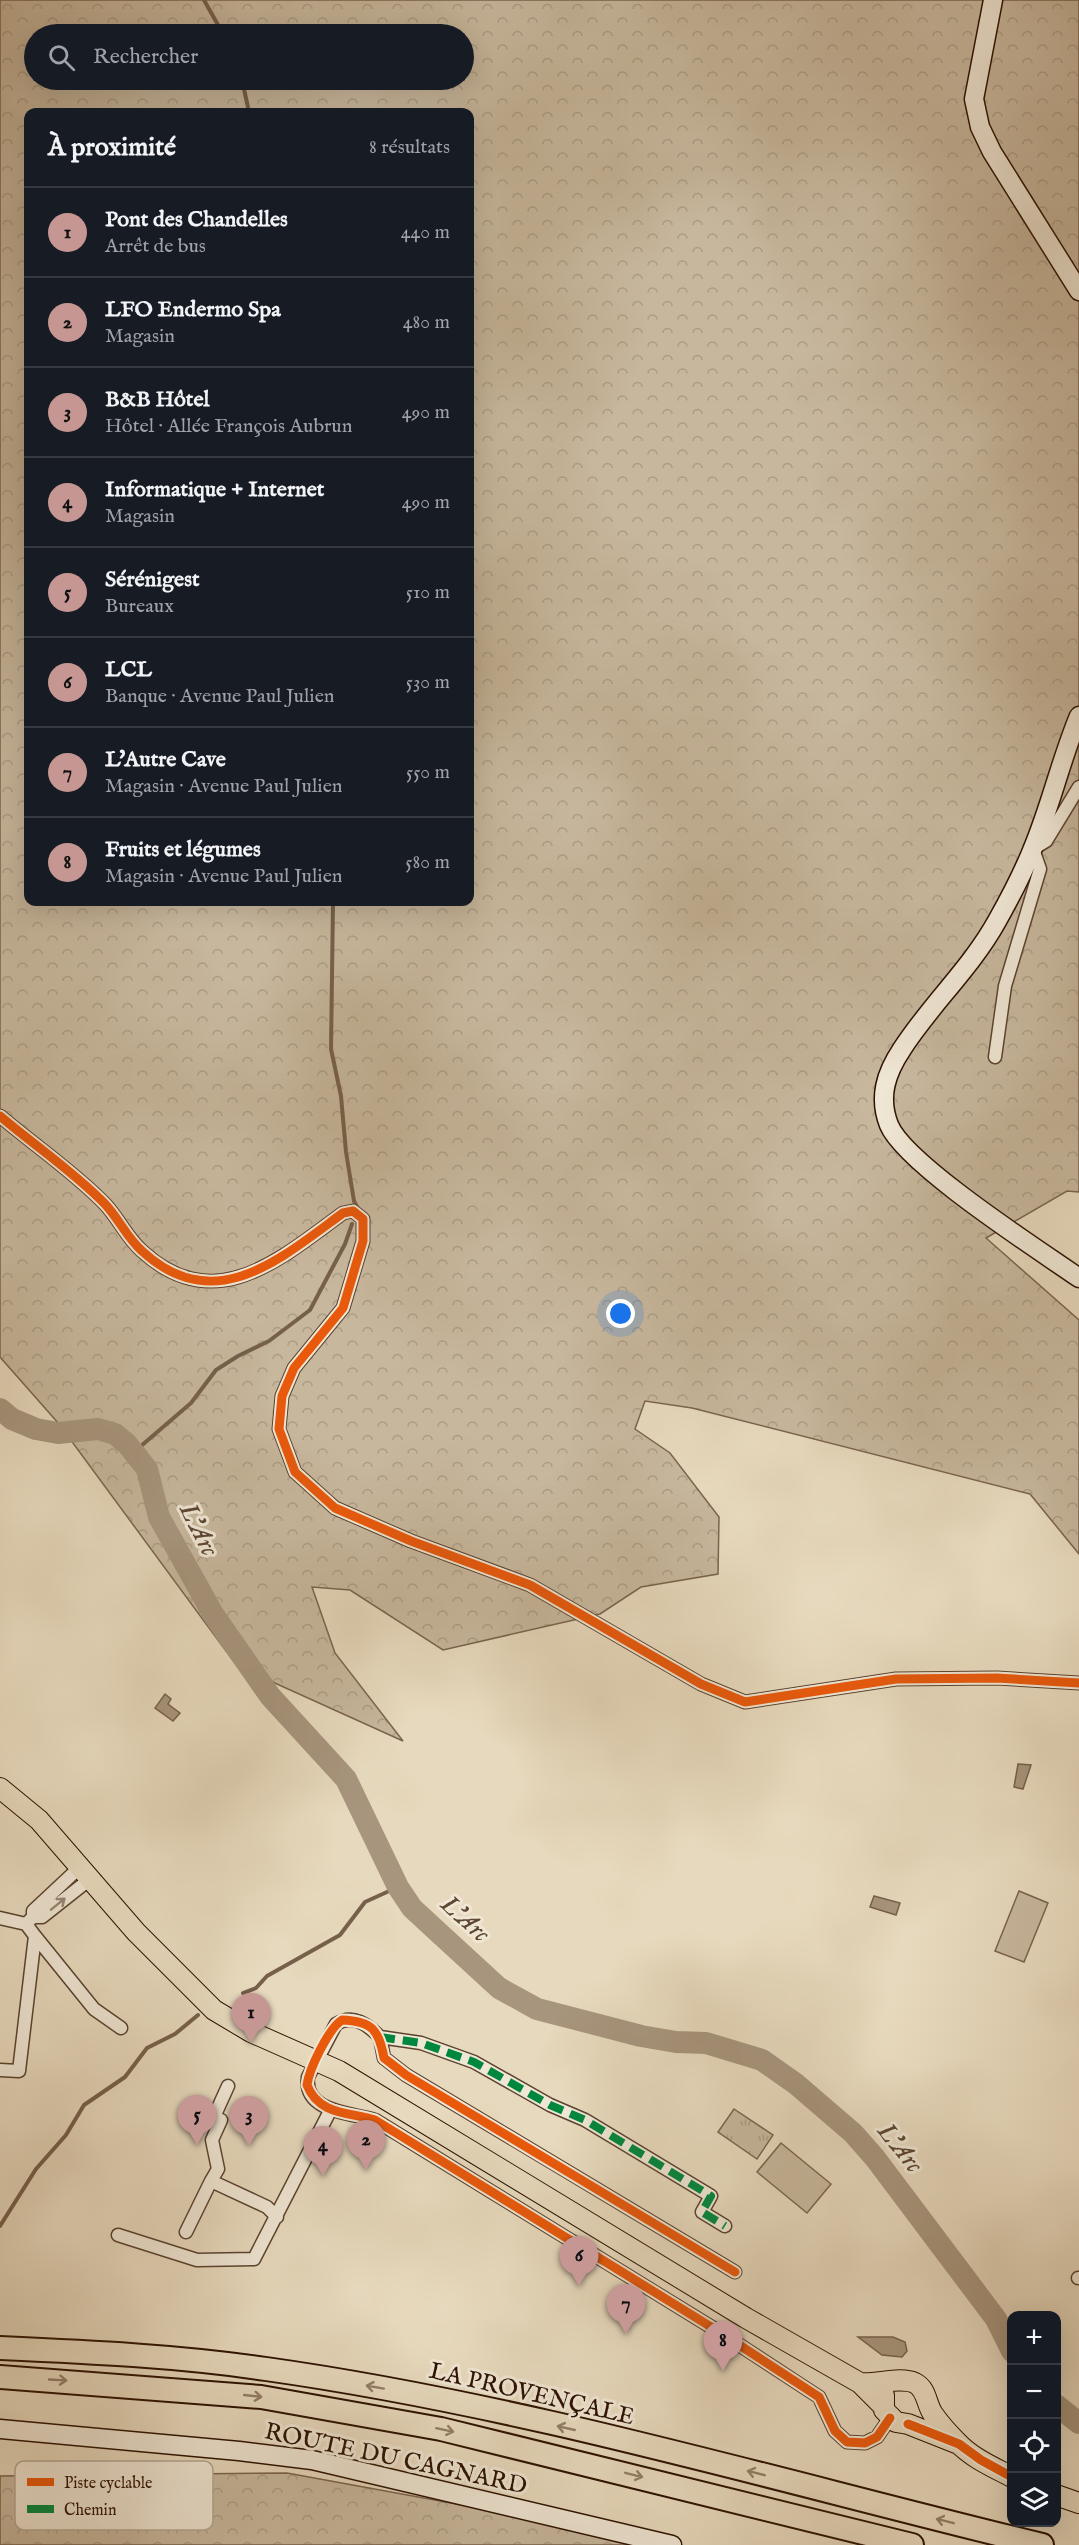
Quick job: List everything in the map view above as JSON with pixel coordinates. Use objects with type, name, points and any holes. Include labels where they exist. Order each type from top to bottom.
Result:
[{"type":"highway","name":"LA PROVENÇALE","points":[[0,2348],[98,2353],[265,2368],[448,2400],[1042,2545]]},
{"type":"highway","points":[[0,2377],[261,2397],[429,2427],[912,2545]]},
{"type":"main road","points":[[0,1788],[39,1820],[177,1976],[214,2010],[251,2032],[317,2061],[746,2318],[860,2383],[894,2416],[959,2444],[1007,2475]]},
{"type":"main road","points":[[894,2416],[886,2391],[899,2382]]},
{"type":"main road","points":[[860,2383],[916,2384],[924,2392],[934,2415],[959,2444]]},
{"type":"main road","points":[[894,2416],[923,2415],[927,2402]]},
{"type":"main road","points":[[1061,2498],[1079,2503]]},
{"type":"street","points":[[993,0],[974,99],[980,127],[992,152],[1079,291]]},
{"type":"street","points":[[1079,716],[1033,849],[996,922],[959,976],[912,1033],[892,1064],[884,1086],[883,1107],[890,1128],[923,1164],[1079,1278]]},
{"type":"street","points":[[1033,849],[1046,841],[1079,787]]},
{"type":"street","points":[[995,1057],[1005,986],[1040,869],[1033,849]]},
{"type":"street","points":[[0,1116],[105,1204],[140,1250],[167,1271],[199,1280],[233,1279],[262,1270],[283,1258],[343,1213],[353,1211],[363,1219],[363,1241],[343,1308],[294,1368],[282,1396],[279,1429],[295,1472],[334,1508],[530,1586],[700,1684],[745,1702],[896,1679],[997,1678],[1079,1683]]},
{"type":"street","points":[[85,1873],[33,1911],[30,1921],[35,1936],[94,2009],[121,2028]]},
{"type":"street","points":[[0,1909],[6,1919],[30,1921]]},
{"type":"street","points":[[0,2070],[19,2071],[35,1936]]},
{"type":"street","points":[[735,2272],[483,2119],[406,2075],[384,2058],[380,2037],[367,2023],[342,2020],[331,2030],[307,2085],[315,2098],[331,2109],[345,2115],[375,2120],[721,2333],[819,2397],[835,2431],[847,2442],[865,2444],[877,2437],[894,2416]]},
{"type":"street","points":[[380,2037],[421,2043],[474,2062],[596,2126],[711,2196],[702,2212],[725,2226]]},
{"type":"street","points":[[186,2232],[218,2169],[212,2140],[221,2120],[214,2117],[228,2086]]},
{"type":"street","points":[[118,2235],[197,2260],[249,2261],[254,2259],[331,2109]]},
{"type":"street","points":[[211,2181],[267,2208],[277,2217]]},
{"type":"street","name":"ROUTE DU CAGNARD","points":[[0,2429],[312,2460],[672,2545]]},
{"type":"green space","points":[[0,0],[1079,0],[1079,1192],[1067,1191],[986,1238],[1079,1320],[1079,1554],[1030,1494],[692,1408],[645,1401],[635,1429],[670,1453],[719,1517],[718,1574],[641,1587],[600,1614],[443,1650],[350,1590],[312,1587],[335,1653],[403,1741],[237,1666],[59,1424],[0,1357]]},
{"type":"green space","points":[[1019,1891],[1048,1903],[1024,1962],[995,1951]]},
{"type":"green space","points":[[734,2109],[773,2135],[757,2159],[718,2132]]},
{"type":"green space","points":[[781,2143],[831,2184],[807,2213],[757,2172]]},
{"type":"green space","points":[[287,2473],[588,2528],[634,2545],[0,2545],[0,2476],[15,2476],[15,2530],[213,2530],[213,2474]]},
{"type":"shaded area","points":[[165,1694],[171,1699],[168,1704],[180,1713],[173,1721],[155,1708]]},
{"type":"shaded area","points":[[1018,1764],[1031,1765],[1023,1789],[1014,1787]]},
{"type":"shaded area","points":[[874,1896],[900,1903],[896,1915],[870,1907]]},
{"type":"shaded area","points":[[858,2337],[893,2337],[905,2342],[907,2351],[902,2357],[882,2355]]},
{"type":"waterway","points":[[204,0],[217,24]]},
{"type":"waterway","points":[[244,90],[248,108]]},
{"type":"waterway","points":[[333,906],[331,1049],[341,1096],[346,1152],[354,1201],[358,1209]]},
{"type":"waterway","points":[[134,1452],[191,1403],[216,1370],[269,1341],[310,1310],[345,1244],[352,1224]]},
{"type":"waterway","name":"L'Arc","points":[[0,1409],[12,1419],[36,1429],[58,1433],[98,1429],[115,1434],[127,1444],[147,1469],[159,1517],[213,1614],[270,1696],[346,1779],[398,1887],[412,1908],[499,1988],[537,2009],[641,2036],[676,2042],[706,2043],[762,2060],[796,2084],[853,2133],[875,2158],[996,2319],[1007,2341]]},
{"type":"waterway","points":[[243,1993],[256,1988],[267,1976],[340,1935],[365,1902],[398,1887]]},
{"type":"waterway","points":[[0,2226],[36,2169],[66,2135],[84,2105],[125,2077],[147,2048],[175,2034],[198,2015]]},
{"type":"waterway","name":"L'Arc","points":[[1061,2409],[1079,2423]]},
{"type":"marked path","points":[[380,2037],[421,2043],[474,2062],[550,2105],[585,2120],[711,2196],[702,2212],[725,2226]]},
{"type":"cycle path","points":[[0,1116],[93,1192],[142,1251],[169,1270],[195,1280],[221,1281],[246,1274],[271,1263],[343,1213],[353,1211],[363,1219],[363,1241],[343,1308],[294,1368],[282,1396],[279,1429],[295,1472],[335,1508],[411,1541],[530,1585],[701,1684],[745,1702],[896,1679],[997,1678],[1079,1683]]},
{"type":"cycle path","points":[[735,2272],[406,2075],[384,2058],[380,2040],[367,2025],[342,2020],[331,2031],[320,2050],[311,2069],[307,2085],[312,2095],[327,2108],[375,2120],[721,2333],[819,2397],[835,2431],[847,2442],[865,2443],[877,2437],[890,2418]]},
{"type":"cycle path","points":[[908,2424],[959,2444],[981,2460],[1007,2474]]},
{"type":"place","name":"Pont des Chandelles","points":[[251,2043]]},
{"type":"place","name":"Sérénigest","points":[[197,2145]]},
{"type":"place","name":"B&B Hôtel","points":[[249,2146]]},
{"type":"place","name":"LFO Endermo Spa","points":[[366,2170]]},
{"type":"place","name":"Informatique + Internet","points":[[323,2176]]},
{"type":"place","name":"LCL","points":[[579,2286]]},
{"type":"place","name":"L'Autre Cave","points":[[626,2334]]},
{"type":"place","name":"Fruits et légumes","points":[[723,2371]]}]
